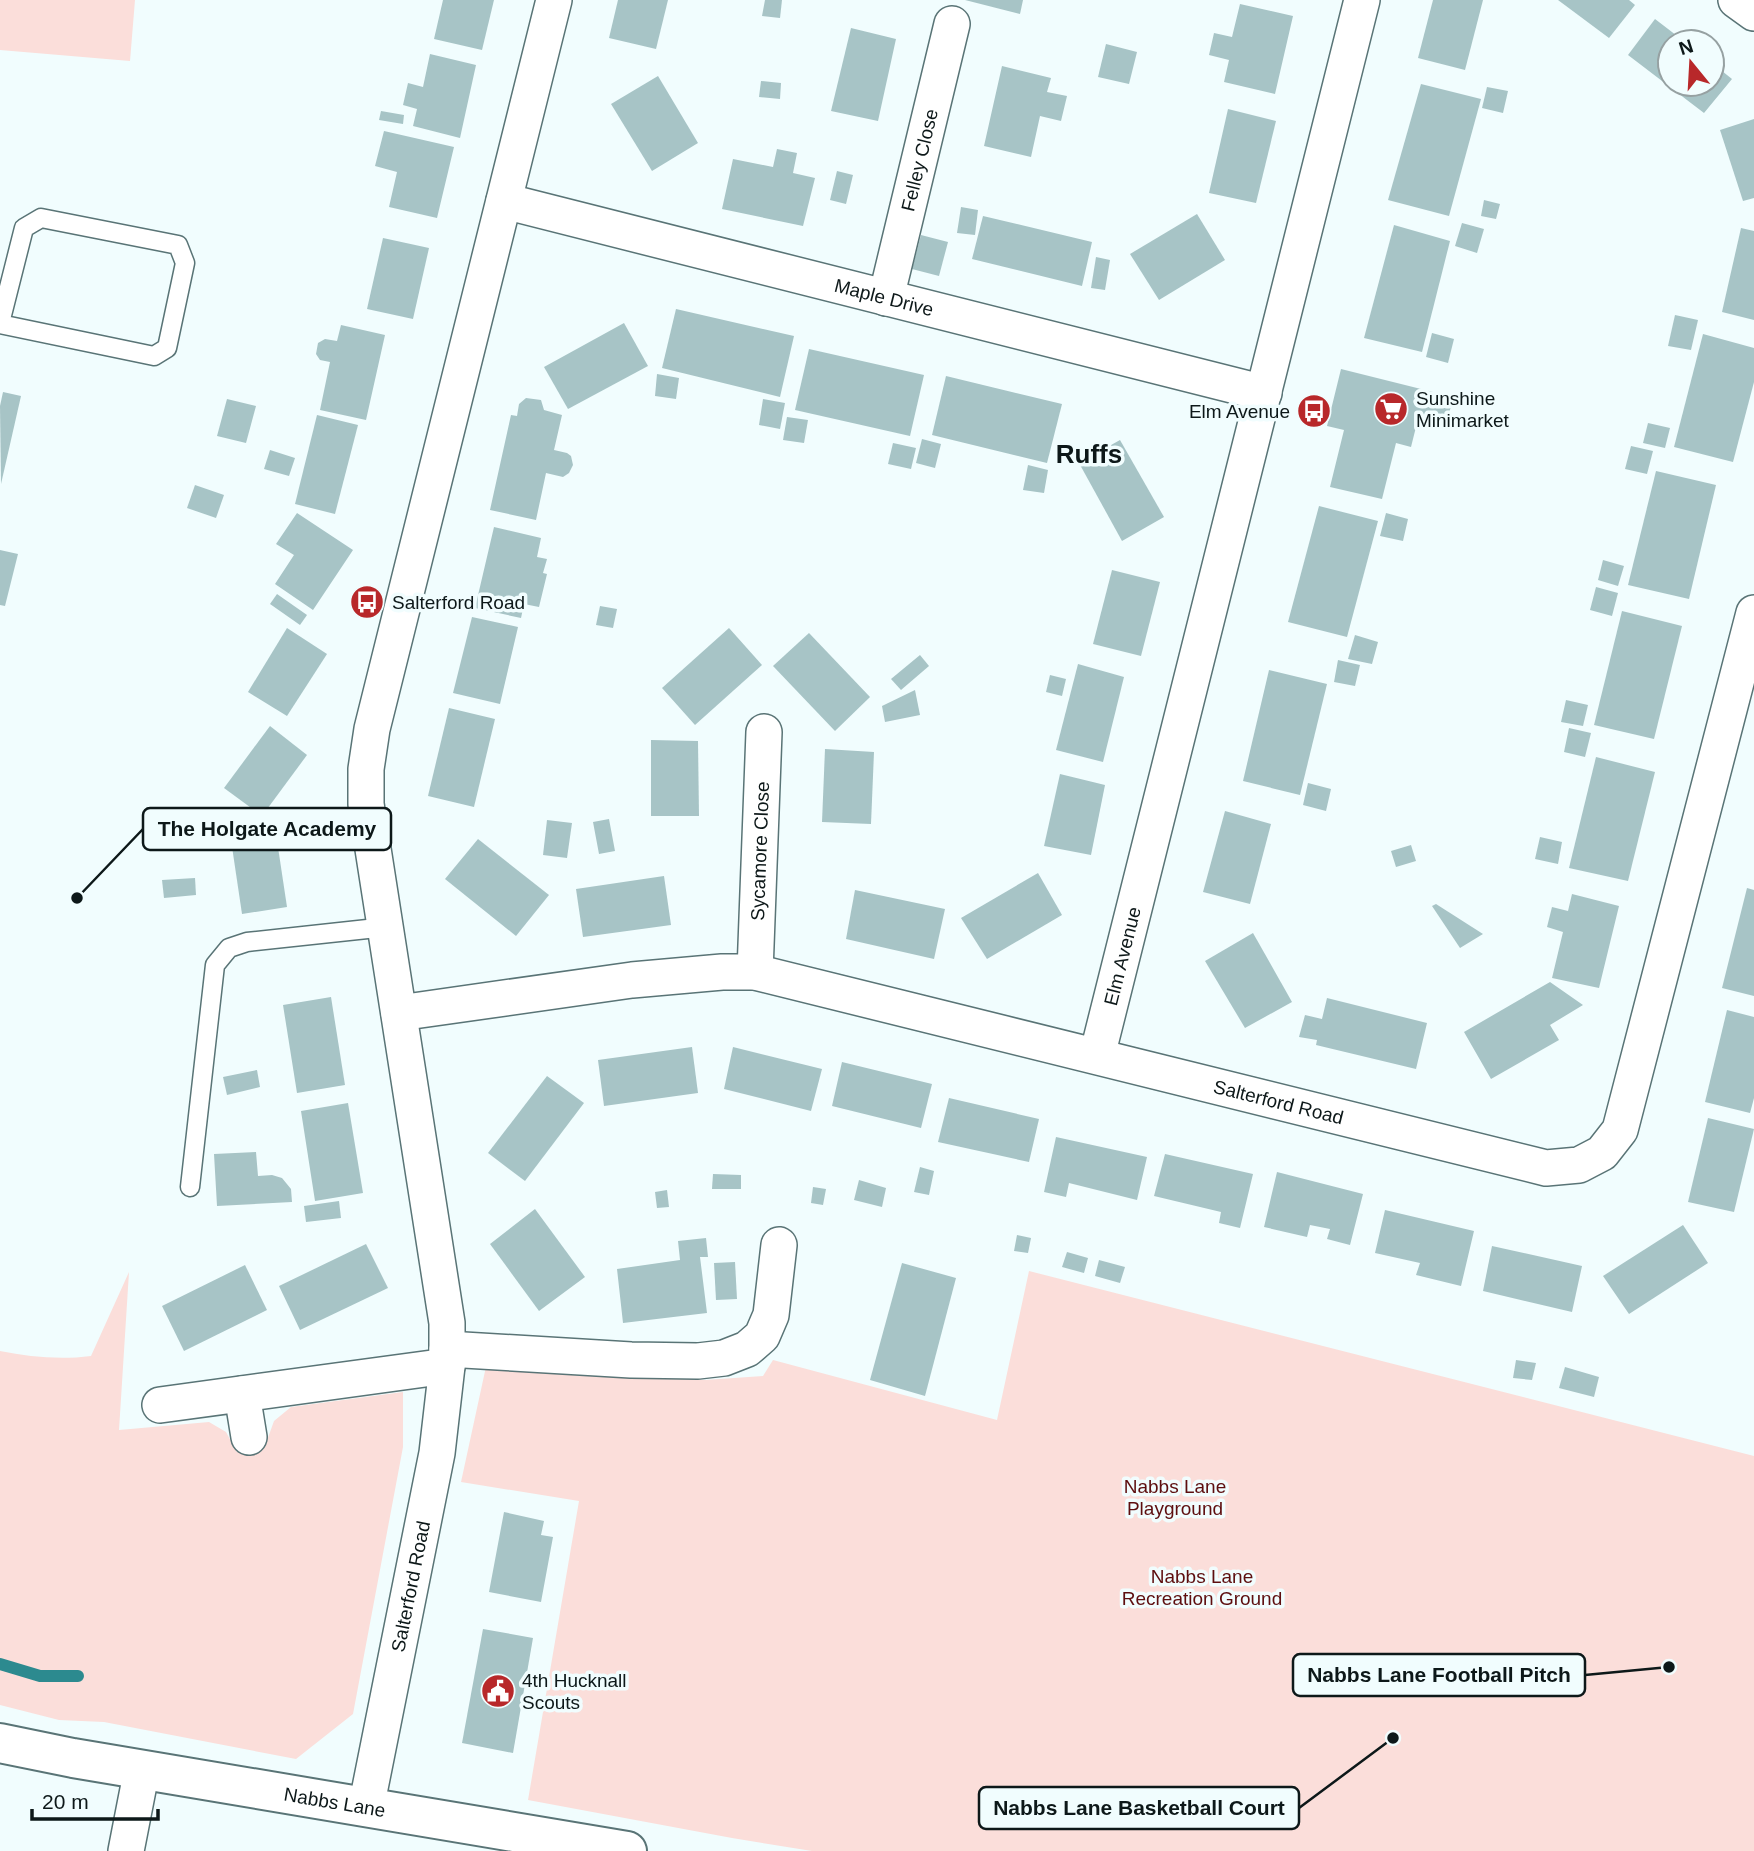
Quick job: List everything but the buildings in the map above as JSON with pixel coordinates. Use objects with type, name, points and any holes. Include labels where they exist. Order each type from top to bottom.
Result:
[{"type":"street","name":"Salterford Road","points":[[366,1808],[437,1453],[447,1358],[447,1323],[366,804],[366,769],[372,729],[554,0]]},
{"type":"street","name":"Elm Avenue","points":[[1097,1056],[1362,0]]},
{"type":"street","points":[[1737,0],[1754,13]]},
{"type":"street","name":"Felley Close","points":[[886,298],[952,24]]},
{"type":"street","name":"Maple Drive","points":[[504,201],[1264,393]]},
{"type":"street","name":"Salterford Road","points":[[399,1013],[632,980],[722,972],[755,972],[1546,1168],[1579,1165],[1602,1153],[1620,1130],[1754,613]]},
{"type":"street","name":"Sycamore Close","points":[[755,972],[764,732]]},
{"type":"street","points":[[160,1405],[242,1394],[447,1358],[698,1361],[724,1358],[747,1349],[762,1336],[771,1315],[779,1245]]},
{"type":"street","points":[[242,1394],[249,1437]]},
{"type":"street","name":"Nabbs Lane","points":[[0,1743],[568,1846],[627,1851]]},
{"type":"street","points":[[126,1851],[142,1769]]},
{"type":"lane","points":[[41,218],[178,245],[185,263],[167,348],[154,356],[0,324],[24,228],[41,218]]},
{"type":"lane","points":[[190,1187],[215,965],[229,948],[247,942],[386,927]]},
{"type":"green space","points":[[0,0],[135,0],[130,61],[0,50]]},
{"type":"green space","name":"Nabbs Lane Recreation Ground","points":[[1029,1271],[1754,1456],[1754,1851],[812,1851],[528,1800],[579,1501],[461,1482],[487,1362],[705,1380],[763,1376],[773,1360],[997,1420]]},
{"type":"green space","points":[[129,1272],[119,1430],[209,1422],[226,1432],[237,1452],[265,1446],[274,1421],[291,1407],[403,1392],[403,1447],[353,1714],[296,1759],[104,1722],[59,1720],[0,1705],[0,1351],[45,1357],[91,1356]]},
{"type":"waterway","points":[[0,1664],[40,1676],[78,1676]]},
{"type":"place","name":"Sunshine Minimarket","points":[[1391,409]]},
{"type":"place","name":"Elm Avenue","points":[[1314,411]]},
{"type":"place","name":"Salterford Road","points":[[367,602]]},
{"type":"place","name":"The Holgate Academy","points":[[77,898]]},
{"type":"place","name":"Nabbs Lane Football Pitch","points":[[1669,1667]]},
{"type":"place","name":"4th Hucknall Scouts","points":[[498,1691]]},
{"type":"place","name":"Nabbs Lane Basketball Court","points":[[1393,1738]]},
{"type":"district","name":"Ruffs","points":[[1089,454]]},
{"type":"park label","name":"Nabbs Lane Playground","points":[[1175,1497]]}]
